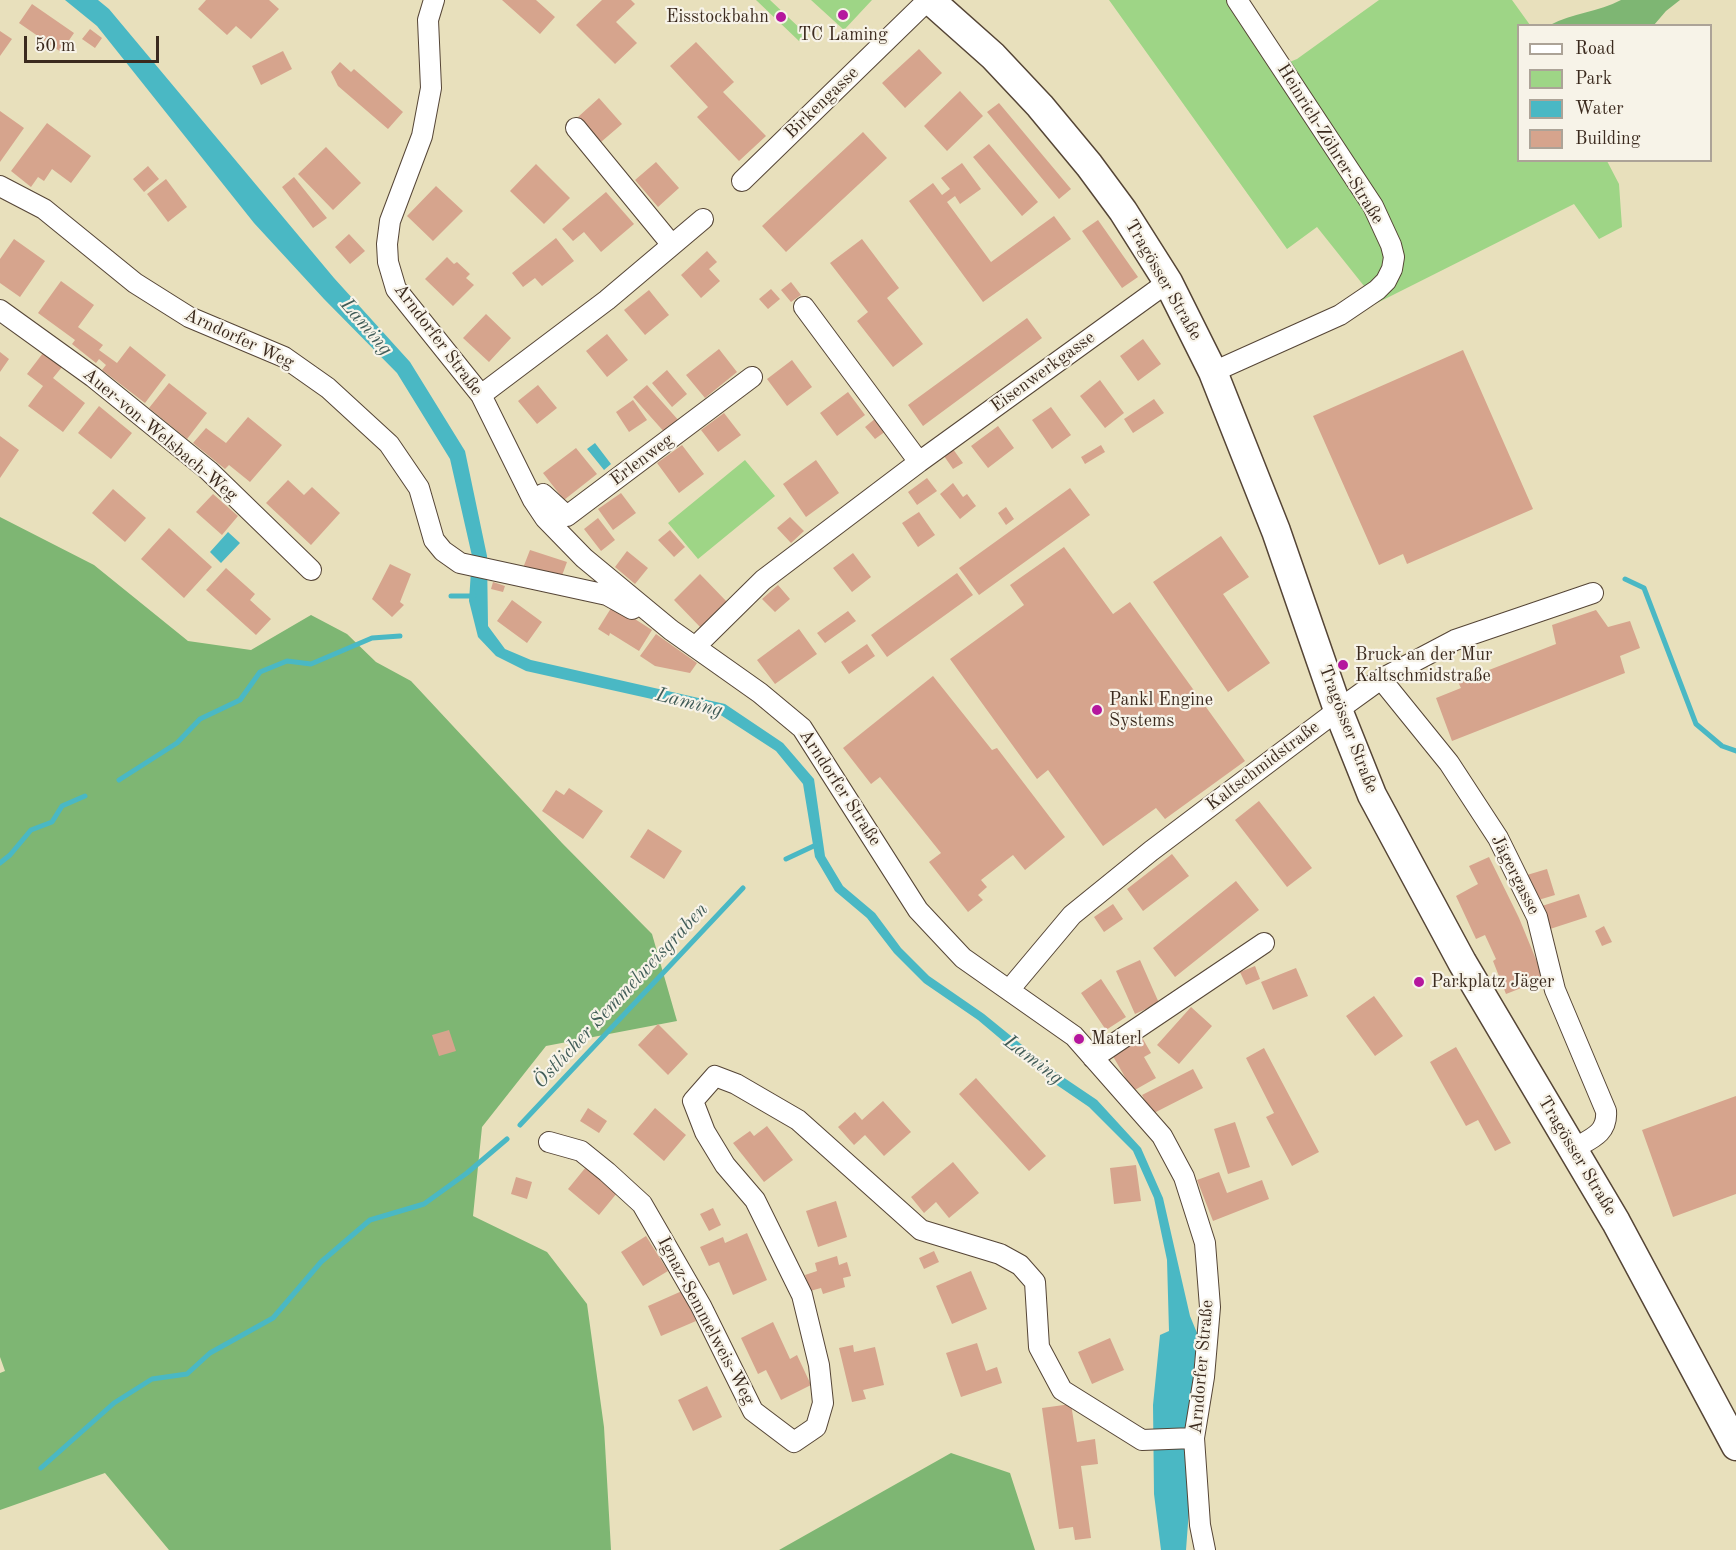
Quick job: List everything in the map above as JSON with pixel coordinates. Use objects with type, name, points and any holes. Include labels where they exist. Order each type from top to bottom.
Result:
[{"type":"main road","name":"Tragösser Straße","points":[[929,0],[993,56],[1040,106],[1103,183],[1168,282],[1214,372],[1276,531],[1338,710],[1372,795],[1462,962],[1616,1222],[1736,1446]]},
{"type":"street","name":"Arndorfer Straße","points":[[434,0],[428,20],[431,88],[422,136],[390,221],[387,244],[388,262],[396,289],[481,395],[533,500],[545,518],[584,558],[671,630],[760,693],[802,728],[918,910],[963,958],[1074,1036],[1162,1136],[1184,1178],[1205,1243],[1210,1307],[1204,1377],[1194,1438],[1200,1525],[1205,1550]]},
{"type":"street","name":"Birkengasse","points":[[741,181],[929,0]]},
{"type":"street","name":"Heinrich-Zöhrer-Straße","points":[[1214,372],[1340,315],[1377,290],[1386,281],[1392,269],[1394,257],[1373,206],[1237,0]]},
{"type":"street","points":[[576,128],[672,245]]},
{"type":"street","name":"Arndorfer Weg","points":[[0,186],[44,209],[135,283],[189,317],[284,357],[328,388],[389,444],[419,488],[434,540],[443,551],[460,563],[607,595],[671,630]]},
{"type":"street","points":[[481,395],[607,300],[703,219]]},
{"type":"street","name":"Eisenwerkgasse","points":[[695,647],[763,580],[919,462],[1168,282]]},
{"type":"street","points":[[804,307],[919,462]]},
{"type":"street","name":"Auer-von-Welsbach-Weg","points":[[0,310],[93,376],[209,471],[311,570]]},
{"type":"street","name":"Erlenweg","points":[[533,500],[543,494],[567,516],[752,377]]},
{"type":"street","name":"Kaltschmidstraße","points":[[1009,990],[1072,915],[1151,850],[1381,679],[1455,640],[1593,593]]},
{"type":"street","name":"Jägergasse","points":[[1381,679],[1449,763],[1498,838],[1538,917],[1555,990],[1606,1111],[1607,1120],[1600,1133],[1573,1149]]},
{"type":"street","points":[[1093,1058],[1264,943]]},
{"type":"street","name":"Ignaz-Semmelweis-Weg","points":[[549,1142],[581,1151],[642,1204],[701,1306],[753,1411],[794,1442],[816,1427],[823,1403],[819,1365],[802,1295],[755,1200],[725,1165],[705,1132],[693,1101],[715,1076],[736,1084],[798,1120],[921,1230],[1000,1254],[1020,1265],[1035,1282],[1039,1347],[1062,1390],[1142,1440],[1194,1438]]},
{"type":"green space","name":"Eisstockbahn","points":[[756,0],[770,0],[806,34],[799,41]]},
{"type":"green space","name":"TC Laming","points":[[811,0],[872,0],[844,30]]},
{"type":"green space","points":[[1109,0],[1245,0],[1287,63],[1297,59],[1379,0],[1512,0],[1529,24],[1517,24],[1517,162],[1608,162],[1619,184],[1622,227],[1599,239],[1574,204],[1375,304],[1368,291],[1317,227],[1287,249]]},
{"type":"green space","points":[[1621,0],[1680,0],[1655,24],[1552,24]]},
{"type":"green space","points":[[745,460],[775,496],[698,559],[668,523]]},
{"type":"green space","points":[[0,517],[94,565],[188,641],[251,650],[311,615],[347,634],[376,662],[411,681],[562,843],[652,934],[677,1021],[546,1046],[482,1127],[473,1216],[547,1252],[587,1304],[604,1427],[611,1550],[169,1550],[105,1473],[0,1510],[0,1373],[5,1371],[0,1357]]},
{"type":"green space","points":[[951,1453],[1010,1473],[1035,1550],[779,1550]]},
{"type":"water","name":"Laming","points":[[65,0],[98,0],[109,9],[334,278],[410,362],[465,451],[487,556],[488,626],[505,649],[531,660],[725,704],[783,743],[814,779],[825,856],[843,886],[875,913],[901,948],[929,976],[984,1014],[1054,1071],[1097,1100],[1141,1148],[1163,1198],[1190,1316],[1197,1333],[1187,1451],[1189,1510],[1186,1550],[1161,1550],[1154,1494],[1153,1405],[1160,1335],[1169,1331],[1167,1260],[1154,1198],[1133,1151],[1089,1107],[1048,1079],[978,1020],[924,983],[894,953],[867,918],[835,891],[815,857],[803,784],[776,751],[719,714],[526,671],[496,656],[478,637],[469,601],[472,556],[450,459],[397,373],[254,223],[97,26]]},
{"type":"water","points":[[595,443],[611,464],[604,470],[587,449]]},
{"type":"water","points":[[228,532],[240,543],[221,563],[210,552]]},
{"type":"building","points":[[206,0],[269,0],[279,9],[251,39],[236,26],[227,35],[198,9]]},
{"type":"building","points":[[502,0],[536,0],[555,17],[540,34]]},
{"type":"building","points":[[602,0],[631,0],[635,4],[616,22],[637,43],[615,64],[576,25]]},
{"type":"building","points":[[32,4],[74,33],[61,52],[19,23]]},
{"type":"building","points":[[90,29],[102,38],[95,48],[82,39]]},
{"type":"building","points":[[0,31],[12,39],[0,56]]},
{"type":"building","points":[[696,42],[734,82],[723,92],[766,136],[739,161],[697,117],[708,107],[670,66]]},
{"type":"building","points":[[919,49],[942,73],[905,108],[882,83]]},
{"type":"building","points":[[283,51],[292,69],[261,85],[252,66]]},
{"type":"building","points":[[340,62],[351,72],[354,69],[403,112],[388,129],[338,86],[331,72]]},
{"type":"building","points":[[960,91],[983,116],[947,151],[924,126]]},
{"type":"building","points":[[599,98],[622,124],[601,142],[578,117]]},
{"type":"building","points":[[999,103],[1071,189],[1059,199],[987,112]]},
{"type":"building","points":[[0,111],[24,128],[0,162]]},
{"type":"building","points":[[47,123],[91,156],[71,183],[52,169],[44,181],[38,177],[31,187],[11,171]]},
{"type":"building","points":[[863,132],[887,158],[786,252],[762,226]]},
{"type":"building","points":[[989,144],[1038,202],[1022,216],[973,157]]},
{"type":"building","points":[[326,147],[361,183],[333,210],[298,174]]},
{"type":"building","points":[[656,162],[679,188],[658,207],[635,180]]},
{"type":"building","points":[[962,163],[981,189],[960,204],[955,196],[947,202],[991,262],[1054,216],[1071,239],[983,302],[909,201],[933,183],[942,195],[950,189],[941,178]]},
{"type":"building","points":[[536,164],[570,198],[544,224],[510,191]]},
{"type":"building","points":[[148,166],[159,179],[144,192],[133,179]]},
{"type":"building","points":[[294,177],[327,218],[313,228],[282,187]]},
{"type":"building","points":[[166,179],[187,207],[168,222],[147,194]]},
{"type":"building","points":[[436,186],[463,211],[433,241],[407,216]]},
{"type":"building","points":[[606,192],[634,224],[601,252],[584,232],[573,241],[562,229]]},
{"type":"building","points":[[1098,220],[1138,277],[1122,288],[1082,231]]},
{"type":"building","points":[[349,234],[365,251],[350,264],[335,247]]},
{"type":"building","points":[[556,238],[574,261],[542,286],[535,278],[523,287],[512,273]]},
{"type":"building","points":[[14,239],[45,261],[20,297],[0,283],[0,259]]},
{"type":"building","points":[[862,239],[899,288],[887,298],[923,344],[893,367],[857,321],[868,312],[830,263]]},
{"type":"building","points":[[707,251],[717,262],[709,269],[720,281],[701,298],[681,275]]},
{"type":"building","points":[[447,257],[454,264],[457,262],[470,274],[466,278],[474,285],[453,306],[425,279]]},
{"type":"building","points":[[61,281],[94,305],[78,327],[103,345],[99,350],[117,363],[130,346],[166,375],[145,403],[102,370],[106,365],[99,359],[96,363],[72,344],[75,340],[38,313]]},
{"type":"building","points":[[791,282],[801,295],[791,302],[781,290]]},
{"type":"building","points":[[771,289],[780,299],[768,309],[759,299]]},
{"type":"building","points":[[649,290],[669,315],[645,335],[624,310]]},
{"type":"building","points":[[486,314],[511,338],[489,362],[463,338]]},
{"type":"building","points":[[1027,318],[1042,338],[923,426],[908,405]]},
{"type":"building","points":[[607,334],[628,360],[607,377],[586,351]]},
{"type":"building","points":[[1143,339],[1161,364],[1138,381],[1120,356]]},
{"type":"building","points":[[719,349],[737,372],[705,398],[686,375]]},
{"type":"building","points":[[1463,350],[1533,509],[1407,564],[1403,554],[1379,565],[1313,416]]},
{"type":"building","points":[[0,352],[9,359],[0,372]]},
{"type":"building","points":[[43,353],[62,367],[53,378],[85,403],[63,432],[28,406],[43,386],[27,374]]},
{"type":"building","points":[[792,360],[812,387],[787,406],[767,379]]},
{"type":"building","points":[[667,370],[687,394],[672,407],[652,383]]},
{"type":"building","points":[[1100,380],[1124,413],[1105,428],[1080,396]]},
{"type":"building","points":[[169,383],[207,413],[187,439],[149,408]]},
{"type":"building","points":[[538,385],[557,408],[537,424],[518,401]]},
{"type":"building","points":[[647,385],[680,422],[666,434],[633,397]]},
{"type":"building","points":[[848,392],[865,415],[837,436],[820,413]]},
{"type":"building","points":[[1154,399],[1164,413],[1133,433],[1124,419]]},
{"type":"building","points":[[633,400],[647,420],[629,432],[616,412]]},
{"type":"building","points":[[99,406],[132,433],[111,459],[78,433]]},
{"type":"building","points":[[1051,407],[1071,435],[1052,449],[1032,420]]},
{"type":"building","points":[[724,413],[741,435],[718,452],[701,430]]},
{"type":"building","points":[[248,417],[282,445],[250,482],[229,465],[225,469],[193,443],[206,428],[226,443]]},
{"type":"building","points":[[876,418],[886,431],[875,439],[865,427]]},
{"type":"building","points":[[998,426],[1014,448],[988,468],[971,446]]},
{"type":"building","points":[[0,436],[19,450],[0,478]]},
{"type":"building","points":[[682,445],[704,474],[679,493],[657,463]]},
{"type":"building","points":[[1101,445],[1105,452],[1085,464],[1081,457]]},
{"type":"building","points":[[576,448],[597,474],[564,500],[543,473]]},
{"type":"building","points":[[953,449],[963,463],[953,469],[944,456]]},
{"type":"building","points":[[816,460],[839,493],[806,517],[783,484]]},
{"type":"building","points":[[927,478],[937,491],[917,505],[908,492]]},
{"type":"building","points":[[288,480],[304,495],[312,487],[340,513],[311,545],[266,503]]},
{"type":"building","points":[[953,483],[963,497],[967,494],[976,506],[960,519],[940,494]]},
{"type":"building","points":[[1070,488],[1090,515],[979,595],[959,568]]},
{"type":"building","points":[[113,489],[146,518],[125,542],[92,513]]},
{"type":"building","points":[[621,493],[636,513],[613,530],[598,509]]},
{"type":"building","points":[[213,494],[238,516],[222,535],[196,512]]},
{"type":"building","points":[[1006,507],[1014,519],[1006,525],[998,513]]},
{"type":"building","points":[[919,512],[935,535],[918,547],[902,523]]},
{"type":"building","points":[[790,517],[804,531],[791,543],[777,528]]},
{"type":"building","points":[[598,518],[615,540],[601,551],[584,529]]},
{"type":"building","points":[[169,528],[212,567],[184,598],[141,559]]},
{"type":"building","points":[[670,530],[685,547],[674,557],[658,540]]},
{"type":"building","points":[[1221,536],[1249,577],[1223,594],[1270,663],[1228,692],[1153,582]]},
{"type":"building","name":"Pankl Engine Systems","points":[[1064,547],[1113,614],[1130,602],[1245,761],[1165,819],[1156,808],[1103,846],[1048,770],[1037,779],[950,659],[1024,605],[1010,585]]},
{"type":"building","points":[[530,550],[567,562],[560,581],[523,568]]},
{"type":"building","points":[[627,551],[648,568],[635,584],[615,567]]},
{"type":"building","points":[[853,553],[871,577],[852,592],[833,568]]},
{"type":"building","points":[[390,564],[411,574],[400,602],[404,605],[392,617],[372,599]]},
{"type":"building","points":[[226,568],[255,594],[250,600],[271,619],[256,635],[206,590]]},
{"type":"building","points":[[957,573],[973,595],[887,657],[871,635]]},
{"type":"building","points":[[700,574],[728,603],[702,629],[674,600]]},
{"type":"building","points":[[493,582],[505,586],[503,592],[491,589]]},
{"type":"building","points":[[778,585],[790,599],[775,612],[762,599]]},
{"type":"building","points":[[512,600],[542,622],[527,643],[497,621]]},
{"type":"building","points":[[613,605],[652,630],[639,651],[610,633],[609,636],[598,629]]},
{"type":"building","points":[[1596,610],[1608,627],[1630,621],[1640,648],[1620,656],[1625,673],[1452,741],[1436,698],[1461,688],[1458,682],[1556,644],[1552,625]]},
{"type":"building","points":[[848,611],[856,621],[825,643],[817,633]]},
{"type":"building","points":[[799,629],[817,654],[775,684],[757,660]]},
{"type":"building","points":[[656,634],[697,663],[690,673],[655,666],[640,656]]},
{"type":"building","points":[[867,644],[875,656],[849,674],[841,662]]},
{"type":"building","points":[[933,676],[992,750],[997,748],[1065,837],[1025,870],[1013,855],[981,880],[987,887],[978,895],[983,900],[968,912],[929,862],[941,853],[880,777],[871,784],[843,748]]},
{"type":"building","points":[[569,788],[603,811],[583,839],[542,811],[556,790],[564,795]]},
{"type":"building","points":[[1259,801],[1312,868],[1287,887],[1235,820]]},
{"type":"building","points":[[648,829],[682,851],[664,879],[630,857]]},
{"type":"building","points":[[1172,854],[1189,876],[1143,911],[1127,889]]},
{"type":"building","points":[[1489,857],[1519,918],[1544,979],[1506,994],[1493,961],[1496,959],[1485,935],[1476,939],[1456,896],[1478,884],[1469,866]]},
{"type":"building","points":[[1547,869],[1555,895],[1535,901],[1527,875]]},
{"type":"building","points":[[1236,881],[1259,910],[1175,977],[1153,948]]},
{"type":"building","points":[[1579,894],[1587,917],[1550,929],[1542,906]]},
{"type":"building","points":[[1113,904],[1123,919],[1104,932],[1094,917]]},
{"type":"building","points":[[1604,926],[1612,942],[1602,946],[1595,931]]},
{"type":"building","points":[[1140,960],[1159,1003],[1135,1014],[1116,971]]},
{"type":"building","points":[[1255,966],[1260,979],[1246,985],[1240,972]]},
{"type":"building","points":[[1296,968],[1308,996],[1273,1010],[1261,982]]},
{"type":"building","points":[[1101,979],[1126,1017],[1106,1030],[1081,993]]},
{"type":"building","points":[[1374,996],[1403,1036],[1375,1056],[1346,1016]]},
{"type":"building","points":[[1191,1007],[1212,1026],[1179,1064],[1157,1045]]},
{"type":"building","points":[[658,1024],[688,1054],[668,1075],[638,1045]]},
{"type":"building","points":[[449,1030],[456,1051],[439,1056],[432,1035]]},
{"type":"building","points":[[1140,1034],[1151,1053],[1144,1057],[1156,1078],[1133,1091],[1110,1051]]},
{"type":"building","points":[[1456,1047],[1511,1143],[1495,1151],[1478,1120],[1466,1126],[1430,1062]]},
{"type":"building","points":[[1264,1048],[1319,1152],[1292,1166],[1266,1117],[1274,1113],[1246,1058]]},
{"type":"building","points":[[1193,1069],[1203,1088],[1152,1114],[1142,1095]]},
{"type":"building","points":[[976,1078],[1046,1156],[1029,1171],[959,1094]]},
{"type":"building","points":[[1736,1096],[1736,1194],[1673,1217],[1642,1130]]},
{"type":"building","points":[[883,1101],[911,1132],[884,1156],[865,1135],[854,1145],[838,1127],[855,1112],[862,1120]]},
{"type":"building","points":[[588,1108],[607,1121],[599,1133],[580,1121]]},
{"type":"building","points":[[655,1108],[686,1135],[664,1161],[633,1134]]},
{"type":"building","points":[[1235,1122],[1250,1167],[1228,1174],[1214,1129]]},
{"type":"building","points":[[767,1126],[793,1160],[764,1182],[733,1143],[750,1131],[754,1136]]},
{"type":"building","points":[[953,1162],[979,1193],[949,1218],[936,1202],[924,1213],[911,1197]]},
{"type":"building","points":[[1136,1165],[1141,1201],[1114,1204],[1110,1168]]},
{"type":"building","points":[[586,1167],[617,1193],[599,1215],[568,1189]]},
{"type":"building","points":[[1219,1172],[1227,1193],[1262,1180],[1269,1199],[1213,1221],[1197,1180]]},
{"type":"building","points":[[516,1177],[532,1182],[527,1199],[511,1194]]},
{"type":"building","points":[[836,1201],[847,1237],[818,1247],[806,1211]]},
{"type":"building","points":[[713,1208],[721,1225],[709,1231],[700,1214]]},
{"type":"building","points":[[747,1233],[767,1280],[733,1295],[719,1262],[709,1266],[700,1247],[723,1237],[725,1243]]},
{"type":"building","points":[[646,1236],[668,1271],[643,1286],[621,1252]]},
{"type":"building","points":[[934,1251],[939,1262],[924,1269],[919,1258]]},
{"type":"building","points":[[837,1256],[839,1265],[847,1262],[851,1276],[843,1278],[845,1287],[823,1294],[821,1288],[810,1291],[805,1275],[817,1271],[815,1263]]},
{"type":"building","points":[[971,1271],[987,1309],[952,1324],[936,1286]]},
{"type":"building","points":[[682,1291],[696,1321],[661,1336],[648,1306]]},
{"type":"building","points":[[773,1322],[790,1359],[797,1355],[811,1385],[781,1400],[766,1370],[758,1374],[741,1338]]},
{"type":"building","points":[[1110,1338],[1124,1370],[1092,1384],[1078,1352]]},
{"type":"building","points":[[977,1343],[986,1371],[997,1367],[1002,1383],[961,1397],[946,1353]]},
{"type":"building","points":[[853,1345],[854,1352],[875,1347],[884,1385],[863,1390],[866,1399],[852,1402],[839,1348]]},
{"type":"building","points":[[707,1386],[722,1417],[693,1431],[678,1400]]},
{"type":"building","points":[[1071,1404],[1077,1442],[1095,1439],[1098,1464],[1081,1466],[1091,1538],[1075,1540],[1073,1527],[1059,1529],[1042,1408]]},
{"type":"waterway","points":[[1625,579],[1644,588],[1696,724],[1722,746],[1736,751]]},
{"type":"waterway","points":[[451,596],[474,596]]},
{"type":"waterway","points":[[119,780],[177,743],[200,719],[240,700],[260,672],[287,661],[311,664],[372,638],[400,636]]},
{"type":"waterway","points":[[0,863],[10,855],[31,830],[52,822],[62,806],[85,796]]},
{"type":"waterway","name":"Östlicher Semmelweisgraben","points":[[786,859],[818,844]]},
{"type":"waterway","name":"Östlicher Semmelweisgraben","points":[[520,1125],[743,888]]},
{"type":"waterway","name":"Östlicher Semmelweisgraben","points":[[41,1468],[114,1403],[152,1379],[187,1374],[210,1353],[273,1318],[321,1262],[370,1220],[424,1204],[467,1173],[507,1139]]},
{"type":"place","name":"TC Laming","points":[[843,15]]},
{"type":"place","name":"Eisstockbahn","points":[[781,17]]},
{"type":"place","name":"Bruck an der Mur Kaltschmidstraße","points":[[1343,665]]},
{"type":"place","name":"Pankl Engine Systems","points":[[1097,710]]},
{"type":"place","name":"Parkplatz Jäger","points":[[1419,982]]},
{"type":"place","name":"Materl","points":[[1079,1039]]}]
